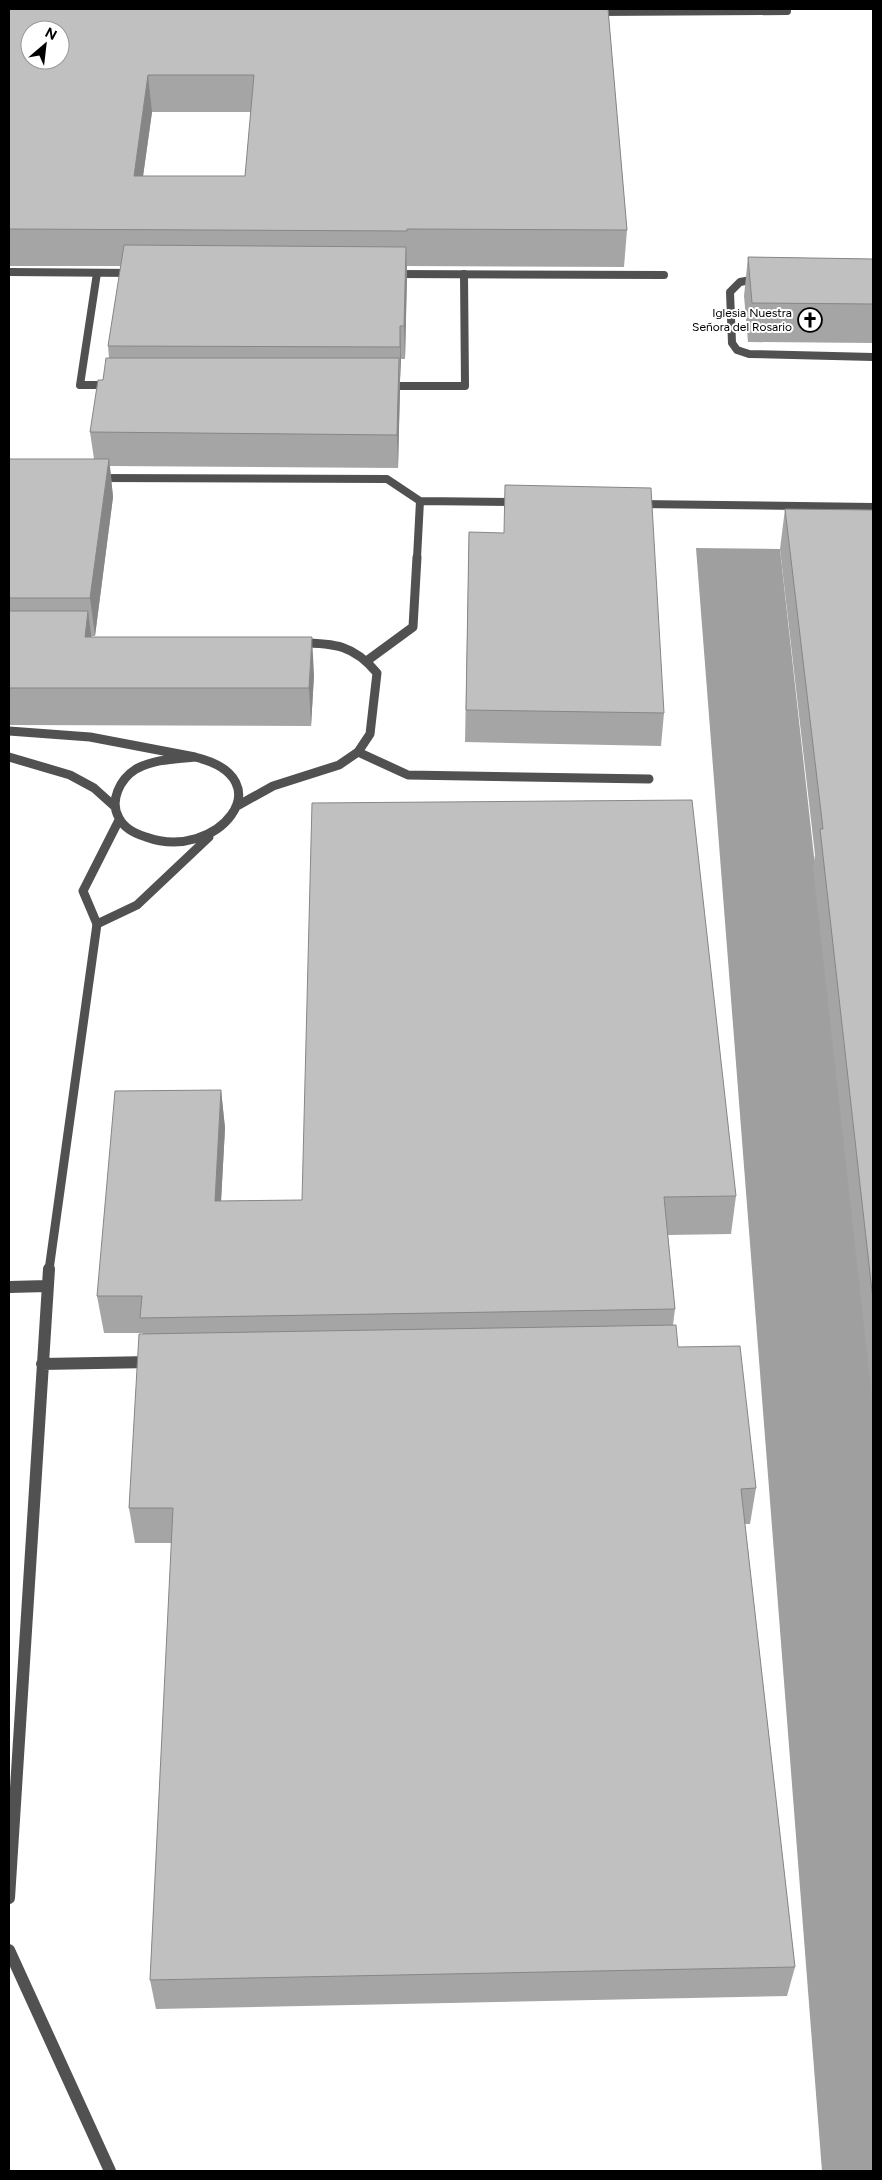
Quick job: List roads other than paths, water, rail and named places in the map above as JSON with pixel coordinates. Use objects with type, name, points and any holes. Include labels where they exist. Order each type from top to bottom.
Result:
[{"type":"street","points":[[583,12],[603,10],[787,11]]},
{"type":"street","points":[[9,272],[147,273]]},
{"type":"street","points":[[97,273],[80,385],[119,385]]},
{"type":"street","points":[[385,274],[664,275]]},
{"type":"street","points":[[376,386],[465,386],[464,274]]},
{"type":"street","points":[[764,279],[740,282],[730,292],[732,343],[737,350],[749,354],[873,357]]},
{"type":"street","points":[[88,478],[387,479],[420,501],[528,502]]},
{"type":"street","points":[[368,660],[413,627],[420,501]]},
{"type":"street","points":[[625,504],[873,507]]},
{"type":"street","points":[[238,806],[273,786],[339,765],[358,752],[370,734],[377,673],[368,660],[353,650],[334,644],[293,643]]},
{"type":"street","points":[[9,731],[62,732],[120,740],[212,762],[226,770],[235,781],[239,793],[238,806],[231,819],[137,905],[97,924]]},
{"type":"street","points":[[358,752],[408,775],[649,778]]},
{"type":"street","points":[[196,757],[176,756],[156,760],[138,767],[124,777],[116,791],[114,806],[119,820],[132,832],[151,840],[173,843],[196,840],[215,832]]},
{"type":"street","points":[[9,757],[70,774],[94,788],[114,806]]},
{"type":"street","points":[[9,1898],[47,1286],[97,924],[83,891],[119,820]]},
{"type":"street","points":[[9,1287],[47,1286]]},
{"type":"street","points":[[42,1364],[161,1362]]},
{"type":"street","points":[[9,1950],[110,2171]]},
{"type":"place","name":"Iglesia Nuestra Señora del Rosario","points":[[810,320]]}]
